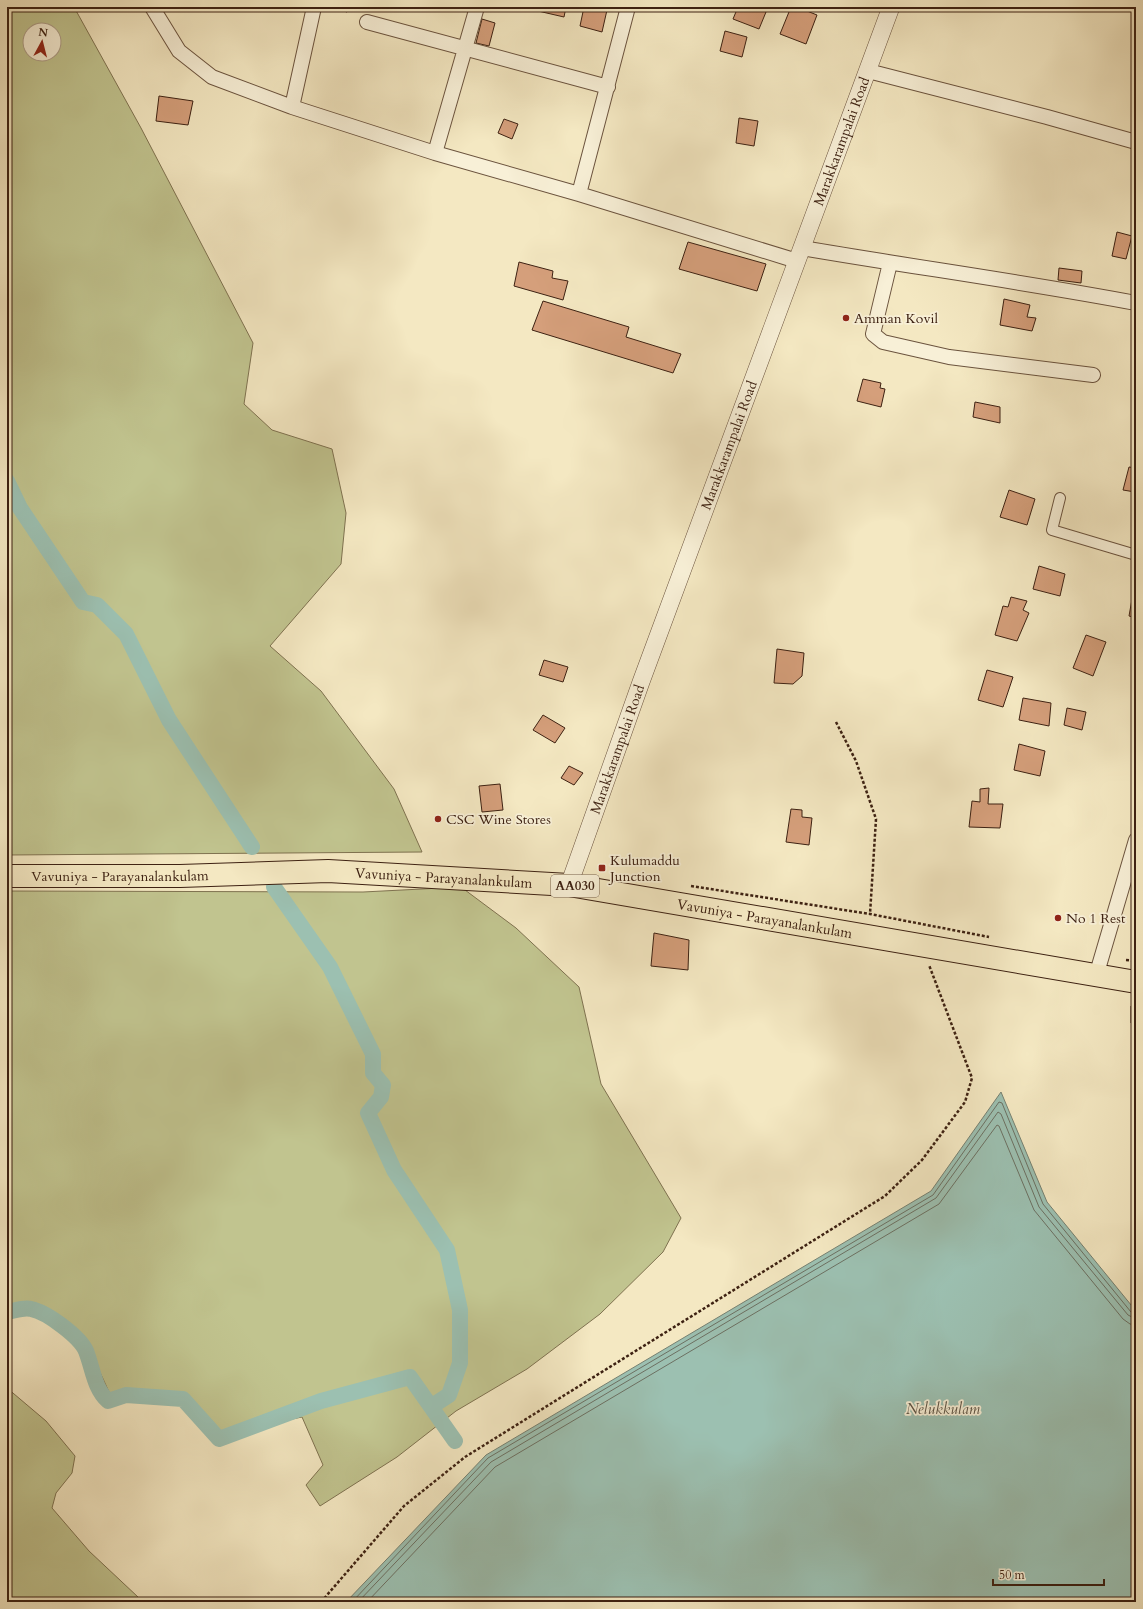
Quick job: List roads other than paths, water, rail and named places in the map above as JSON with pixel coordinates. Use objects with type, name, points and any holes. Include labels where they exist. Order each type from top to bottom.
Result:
[{"type":"highway","name":"Vavuniya - Parayanalankulam","points":[[7,876],[180,876],[328,871],[569,885],[922,947],[1099,967],[1136,982]]},
{"type":"street","points":[[152,7],[179,51],[212,77],[292,107],[435,153],[799,255],[890,263],[1046,286],[1136,303]]},
{"type":"street","points":[[292,107],[314,7]]},
{"type":"street","points":[[435,153],[477,7]]},
{"type":"street","points":[[579,194],[628,7]]},
{"type":"street","name":"Marakkarampalai Road","points":[[569,885],[641,682],[891,7]]},
{"type":"street","points":[[367,22],[608,88]]},
{"type":"street","points":[[868,71],[1048,117],[1136,142]]},
{"type":"street","points":[[890,263],[873,334],[883,342],[949,357],[1093,375]]},
{"type":"street","points":[[1060,498],[1052,530],[1136,555]]},
{"type":"street","points":[[1099,967],[1136,840]]},
{"type":"water","name":"Nelukkulam","points":[[1001,1092],[1047,1202],[1136,1311],[1136,1602],[346,1602],[486,1455],[931,1191]]},
{"type":"waterway","points":[[7,481],[20,508],[83,602],[97,605],[126,634],[169,720],[252,847]]},
{"type":"waterway","points":[[274,887],[330,967],[373,1054],[373,1073],[383,1085],[381,1097],[368,1113],[394,1170],[447,1250],[460,1310],[460,1363],[449,1395],[432,1406]]},
{"type":"waterway","points":[[7,1312],[25,1308],[38,1311],[54,1320],[70,1332],[83,1345],[97,1384],[103,1396],[108,1401],[126,1395],[183,1399],[219,1439],[321,1401],[410,1377],[455,1441]]},
{"type":"place","name":"Amman Kovil","points":[[846,318]]},
{"type":"place","name":"CSC Wine Stores","points":[[438,819]]},
{"type":"place","name":"Kulumaddu Junction","points":[[602,868]]},
{"type":"place","name":"No 1 Rest","points":[[1058,918]]}]
